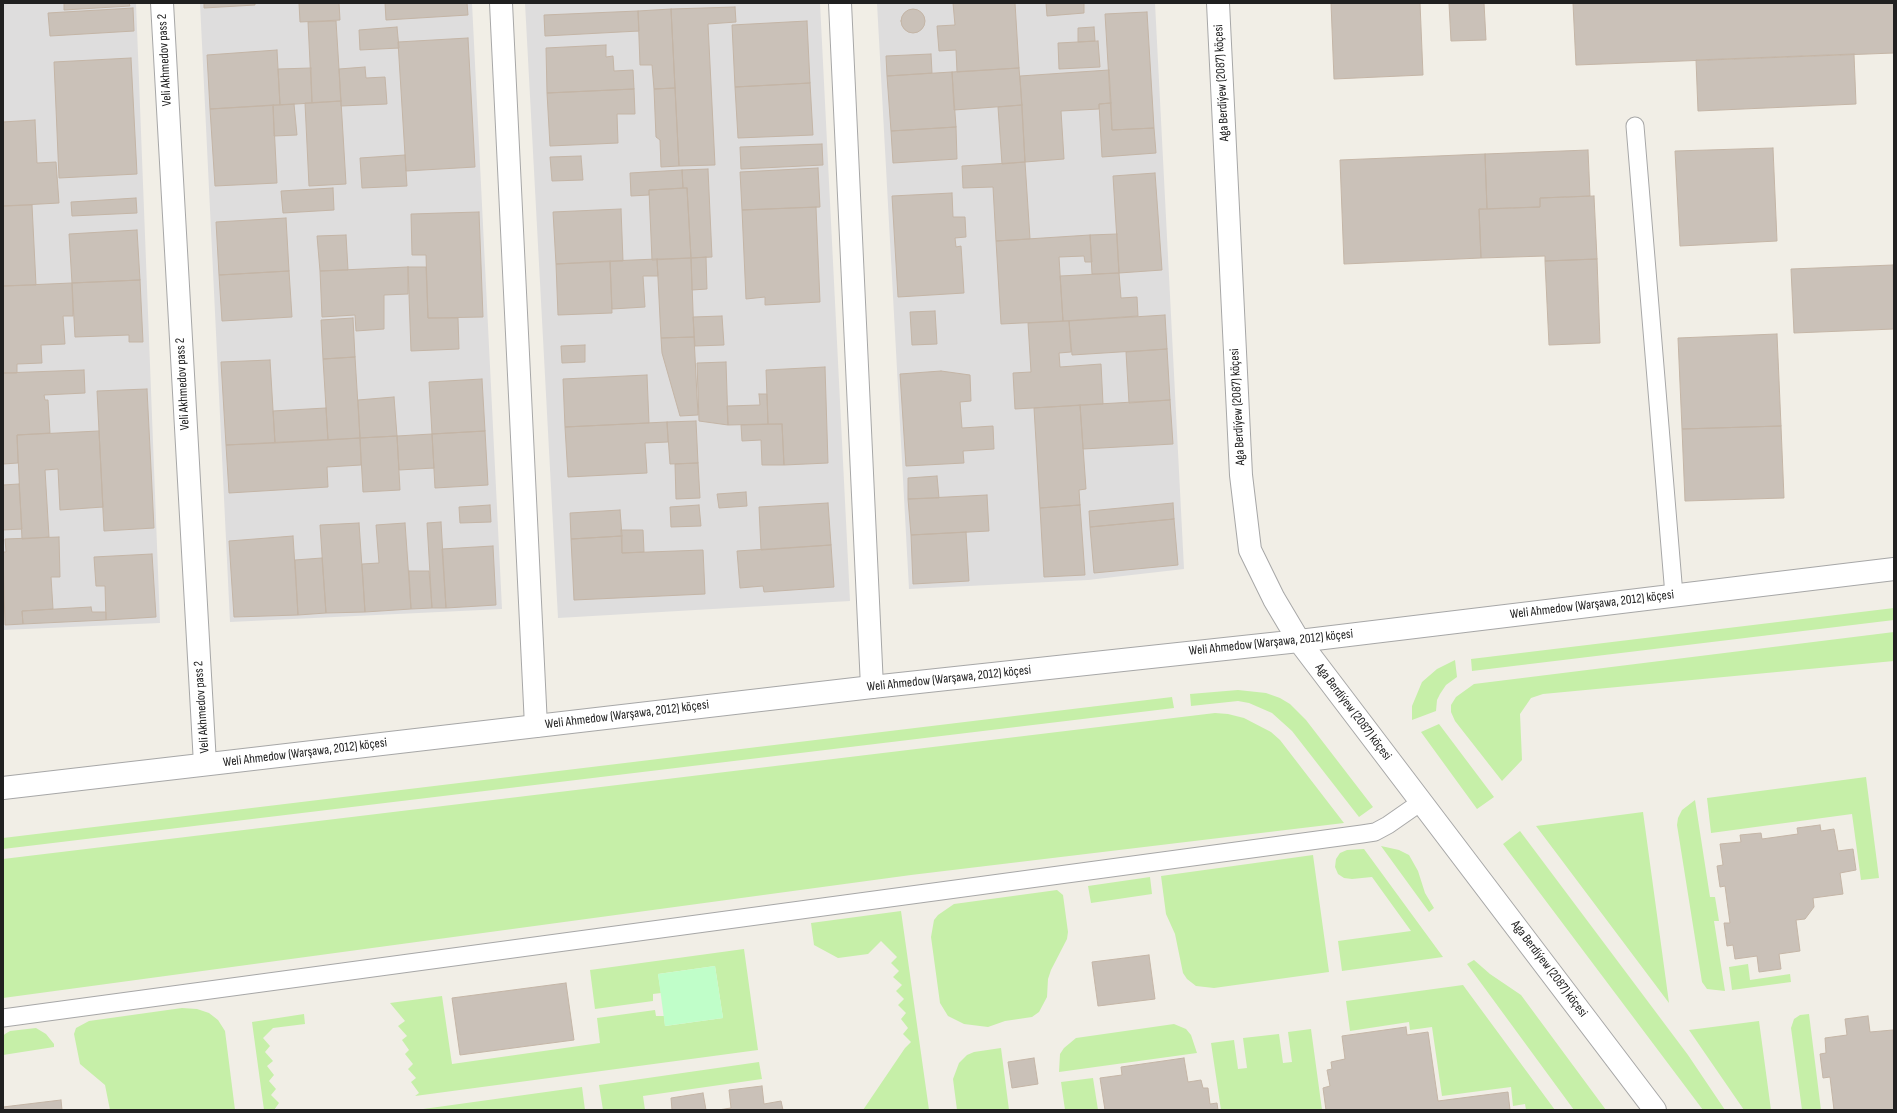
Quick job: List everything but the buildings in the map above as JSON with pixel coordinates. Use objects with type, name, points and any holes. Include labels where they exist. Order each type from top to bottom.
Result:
[{"type":"street","name":"Veli Akhmedov pass 2","points":[[162,3],[205,764]]},
{"type":"street","points":[[501,3],[536,726]]},
{"type":"street","points":[[840,3],[872,687]]},
{"type":"street","name":"Aga Berdiýew (2087) köçesi","points":[[1218,3],[1241,476],[1250,550],[1274,599],[1299,641],[1655,1110]]},
{"type":"street","name":"Weli Ahmedow (Warşawa, 2012) köçesi","points":[[3,788],[872,687],[1299,641],[1894,569]]},
{"type":"lane","points":[[1636,126],[1674,595]]},
{"type":"lane","points":[[3,1018],[1362,834],[1375,832],[1388,825],[1421,802]]},
{"type":"shaded area","points":[[3,3],[136,3],[160,623],[3,630]]},
{"type":"shaded area","points":[[200,3],[472,3],[502,609],[230,622]]},
{"type":"shaded area","points":[[525,3],[820,3],[850,601],[558,618]]},
{"type":"shaded area","points":[[877,3],[1155,3],[1184,569],[1088,580],[909,589]]},
{"type":"green space","points":[[1894,608],[1894,620],[1472,671],[1471,659]]},
{"type":"green space","points":[[1894,632],[1894,661],[1543,694],[1531,698],[1520,714],[1522,760],[1502,781],[1455,721],[1451,712],[1451,705],[1456,697],[1474,684]]},
{"type":"green space","points":[[1455,660],[1457,677],[1446,685],[1440,694],[1437,700],[1436,711],[1412,720],[1412,706],[1422,682],[1437,669]]},
{"type":"green space","points":[[1238,690],[1266,693],[1280,698],[1290,704],[1306,720],[1373,807],[1359,817],[1292,731],[1272,713],[1249,703],[1238,701],[1191,706],[1190,694]]},
{"type":"green space","points":[[1172,697],[1174,708],[3,849],[3,838]]},
{"type":"green space","points":[[1215,713],[1228,714],[1244,718],[1271,732],[1280,740],[1344,823],[911,875],[3,998],[3,859]]},
{"type":"green space","points":[[1439,724],[1494,797],[1477,809],[1421,732]]},
{"type":"green space","points":[[1866,777],[1879,878],[1861,880],[1852,814],[1711,833],[1707,798]]},
{"type":"green space","points":[[1695,800],[1710,897],[1715,897],[1719,921],[1714,921],[1725,991],[1707,989],[1702,982],[1677,825],[1678,818],[1682,810]]},
{"type":"green space","points":[[1643,812],[1669,1003],[1536,826]]},
{"type":"green space","points":[[1520,831],[1688,1055],[1725,1110],[1703,1110],[1503,844]]},
{"type":"green space","points":[[1381,846],[1399,850],[1409,855],[1418,871],[1425,893],[1434,908],[1429,912]]},
{"type":"green space","points":[[1364,849],[1443,957],[1342,971],[1338,941],[1411,931],[1372,877],[1352,879],[1344,878],[1338,874],[1335,867],[1336,859],[1340,853],[1347,850]]},
{"type":"green space","points":[[1313,855],[1329,972],[1214,988],[1196,986],[1187,979],[1183,973],[1175,934],[1166,914],[1161,876]]},
{"type":"green space","points":[[1150,877],[1152,894],[1091,903],[1088,886]]},
{"type":"green space","points":[[1057,890],[1063,895],[1068,932],[1067,939],[1051,970],[1048,979],[1047,997],[1039,1012],[1032,1017],[1005,1021],[988,1027],[964,1024],[948,1016],[940,1003],[931,937],[934,920],[938,915],[954,904]]},
{"type":"green space","points":[[901,911],[929,1110],[863,1110],[905,1048],[911,1042],[903,1034],[908,1028],[901,1019],[906,1013],[898,1005],[904,999],[896,991],[902,985],[893,977],[899,971],[891,963],[897,957],[881,941],[868,954],[838,958],[814,945],[811,923]]},
{"type":"green space","points":[[744,949],[758,1050],[415,1096],[419,1093],[411,1082],[416,1078],[408,1069],[413,1064],[405,1054],[409,1050],[402,1040],[407,1036],[398,1026],[405,1021],[390,1003],[442,996],[452,1064],[600,1043],[597,1018],[655,1010],[656,1016],[664,1016],[665,1026],[723,1018],[715,966],[658,974],[661,993],[653,994],[653,1001],[595,1009],[590,970]]},
{"type":"green space","points":[[1474,960],[1490,974],[1521,995],[1606,1110],[1574,1110],[1467,964]]},
{"type":"green space","points":[[1748,964],[1750,980],[1790,974],[1791,982],[1732,990],[1729,967]]},
{"type":"green space","points":[[715,966],[723,1018],[665,1026],[658,974]]},
{"type":"green space","points":[[1463,985],[1555,1110],[1526,1110],[1525,1104],[1513,1106],[1511,1087],[1442,1096],[1432,1027],[1410,1030],[1409,1022],[1350,1031],[1346,1001]]},
{"type":"green space","points":[[182,1008],[197,1009],[209,1013],[218,1020],[225,1031],[235,1110],[110,1110],[105,1085],[80,1064],[74,1034],[76,1028],[89,1021]]},
{"type":"green space","points":[[304,1014],[305,1024],[273,1028],[263,1038],[270,1046],[265,1052],[273,1061],[267,1066],[274,1075],[269,1081],[276,1089],[271,1095],[279,1103],[274,1110],[264,1110],[252,1022]]},
{"type":"green space","points":[[1809,1014],[1821,1110],[1802,1110],[1791,1028],[1794,1019],[1800,1015]]},
{"type":"green space","points":[[1759,1021],[1771,1110],[1744,1110],[1689,1030]]},
{"type":"green space","points":[[1174,1024],[1186,1029],[1191,1035],[1197,1053],[1059,1072],[1060,1054],[1064,1048],[1076,1038]]},
{"type":"green space","points":[[36,1028],[46,1034],[54,1044],[54,1047],[3,1055],[3,1036],[5,1034],[10,1031]]},
{"type":"green space","points":[[1311,1029],[1322,1110],[1221,1110],[1211,1043],[1234,1040],[1238,1069],[1247,1068],[1243,1038],[1279,1034],[1283,1063],[1292,1062],[1288,1032]]},
{"type":"green space","points":[[1001,1048],[1009,1110],[957,1110],[953,1079],[959,1063],[967,1055],[974,1052]]},
{"type":"green space","points":[[759,1062],[762,1079],[643,1096],[645,1110],[603,1110],[599,1085]]},
{"type":"green space","points":[[1093,1078],[1098,1110],[1065,1110],[1061,1082]]},
{"type":"green space","points":[[582,1087],[585,1110],[416,1110]]}]
